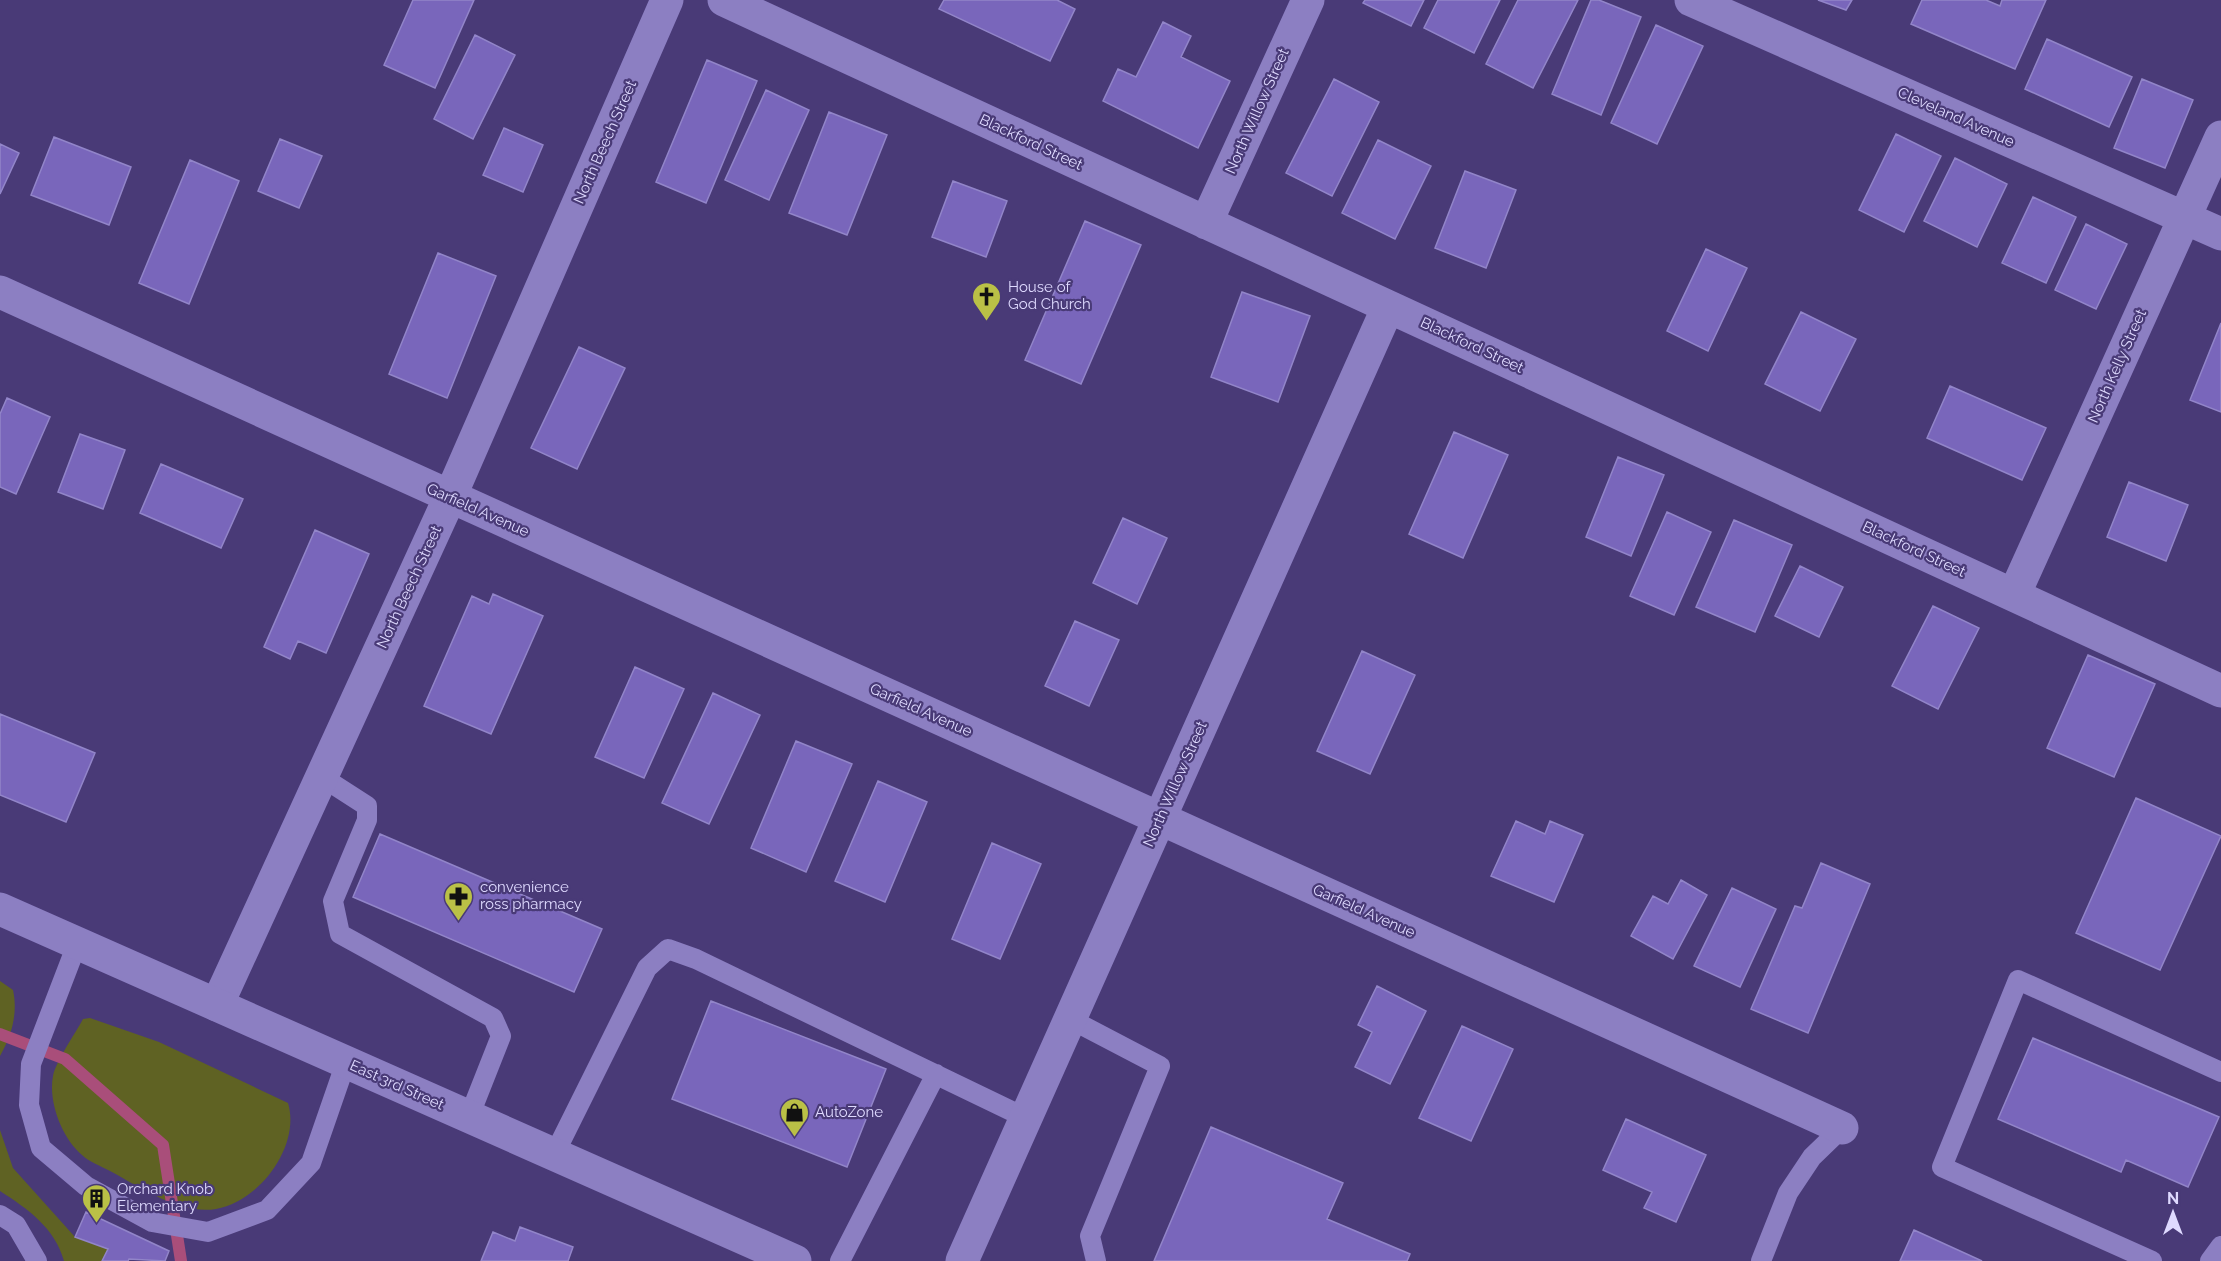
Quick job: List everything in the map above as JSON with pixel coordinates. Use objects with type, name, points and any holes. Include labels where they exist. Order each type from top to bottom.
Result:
[{"type":"street","name":"North Beech Street","points":[[217,1005],[450,497],[667,0]]},
{"type":"street","name":"Blackford Street","points":[[724,0],[2221,690]]},
{"type":"street","name":"North Willow Street","points":[[1206,223],[1308,0]]},
{"type":"street","name":"Cleveland Avenue","points":[[1690,0],[2221,234]]},
{"type":"street","name":"North Kelly Street","points":[[2014,595],[2221,136]]},
{"type":"street","name":"Garfield Avenue","points":[[0,292],[1842,1128]]},
{"type":"street","name":"North Willow Street","points":[[962,1261],[1388,307]]},
{"type":"street","name":"East 3rd Street","points":[[0,909],[795,1261]]},
{"type":"lane","points":[[322,777],[367,806],[367,820],[333,901],[340,934],[492,1018],[501,1036],[469,1117]]},
{"type":"lane","points":[[77,944],[31,1064],[29,1105],[41,1148],[86,1185],[152,1222],[208,1232],[267,1210],[311,1163],[346,1062]]},
{"type":"lane","points":[[554,1155],[647,968],[668,949],[696,959],[1026,1118]]},
{"type":"lane","points":[[2152,1261],[1942,1167],[2018,980],[2221,1072]]},
{"type":"lane","points":[[1070,1019],[1160,1066],[1089,1236],[1096,1261]]},
{"type":"lane","points":[[840,1261],[936,1074]]},
{"type":"lane","points":[[1761,1261],[1788,1193],[1812,1157],[1842,1128]]},
{"type":"lane","points":[[0,1215],[16,1225],[37,1261]]},
{"type":"lane","points":[[2210,1261],[2221,1246]]},
{"type":"shaded area","points":[[0,981],[13,990],[15,1007],[11,1032],[0,1056]]},
{"type":"shaded area","points":[[90,1018],[159,1042],[288,1103],[290,1120],[288,1137],[273,1170],[261,1184],[247,1196],[232,1204],[216,1209],[188,1208],[147,1192],[82,1155],[68,1139],[58,1119],[52,1086],[53,1076],[62,1055],[83,1019]]},
{"type":"shaded area","points":[[0,1130],[13,1168],[75,1237],[108,1249],[102,1261],[64,1261],[54,1239],[39,1220],[0,1191]]},
{"type":"building","points":[[413,0],[474,0],[435,88],[384,65]]},
{"type":"building","points":[[944,0],[1057,0],[1075,9],[1050,61],[939,9]]},
{"type":"building","points":[[1365,0],[1424,0],[1411,26],[1363,3]]},
{"type":"building","points":[[1438,0],[1500,0],[1474,53],[1424,28]]},
{"type":"building","points":[[1518,0],[1578,0],[1533,88],[1486,64]]},
{"type":"building","points":[[1591,0],[1599,0],[1641,17],[1601,115],[1552,94]]},
{"type":"building","points":[[1818,0],[1852,0],[1846,10]]},
{"type":"building","points":[[1922,0],[1986,0],[2000,6],[2002,0],[2046,0],[2015,69],[1911,24]]},
{"type":"building","points":[[1163,22],[1191,36],[1181,57],[1230,81],[1198,148],[1103,101],[1118,69],[1136,77]]},
{"type":"building","points":[[1656,25],[1703,46],[1657,144],[1611,123]]},
{"type":"building","points":[[475,35],[515,55],[473,139],[434,119]]},
{"type":"building","points":[[2047,39],[2132,77],[2109,127],[2025,89]]},
{"type":"building","points":[[707,60],[757,81],[706,203],[656,182]]},
{"type":"building","points":[[1334,79],[1379,102],[1332,196],[1286,173]]},
{"type":"building","points":[[2142,79],[2193,100],[2165,168],[2114,148]]},
{"type":"building","points":[[766,90],[809,110],[769,200],[725,180]]},
{"type":"building","points":[[829,112],[887,135],[847,235],[789,213]]},
{"type":"building","points":[[504,128],[543,145],[523,192],[483,175]]},
{"type":"building","points":[[1896,134],[1941,156],[1904,232],[1859,210]]},
{"type":"building","points":[[54,137],[131,167],[109,225],[31,195]]},
{"type":"building","points":[[280,139],[322,156],[299,208],[258,191]]},
{"type":"building","points":[[1378,140],[1431,166],[1395,239],[1342,213]]},
{"type":"building","points":[[0,144],[19,153],[0,194]]},
{"type":"building","points":[[1955,158],[2007,184],[1977,247],[1924,221]]},
{"type":"building","points":[[190,160],[239,181],[189,304],[139,283]]},
{"type":"building","points":[[1465,171],[1516,190],[1486,268],[1435,248]]},
{"type":"building","points":[[953,181],[1007,201],[986,257],[932,237]]},
{"type":"building","points":[[2033,197],[2076,217],[2046,283],[2002,263]]},
{"type":"building","points":[[1085,221],[1141,245],[1081,384],[1025,360]]},
{"type":"building","points":[[2086,224],[2127,244],[2096,309],[2055,290]]},
{"type":"building","points":[[1706,249],[1747,268],[1708,351],[1667,331]]},
{"type":"building","points":[[438,253],[496,276],[447,398],[389,374]]},
{"type":"building","points":[[1242,292],[1310,316],[1278,402],[1211,377]]},
{"type":"building","points":[[1801,312],[1856,339],[1820,411],[1765,384]]},
{"type":"building","points":[[2221,323],[2221,412],[2190,400]]},
{"type":"building","points":[[579,347],[625,368],[577,469],[531,448]]},
{"type":"building","points":[[1950,386],[2046,428],[2022,480],[1927,438]]},
{"type":"building","points":[[7,398],[50,417],[16,494],[0,487],[0,414]]},
{"type":"building","points":[[1454,432],[1508,455],[1463,558],[1409,534]]},
{"type":"building","points":[[80,434],[125,450],[103,509],[58,492]]},
{"type":"building","points":[[1618,457],[1664,475],[1631,556],[1586,537]]},
{"type":"building","points":[[161,464],[243,499],[221,548],[140,513]]},
{"type":"building","points":[[2129,482],[2188,505],[2166,561],[2107,537]]},
{"type":"building","points":[[1667,512],[1711,532],[1674,615],[1630,596]]},
{"type":"building","points":[[1123,518],[1167,538],[1137,604],[1093,583]]},
{"type":"building","points":[[1734,520],[1792,545],[1755,632],[1696,607]]},
{"type":"building","points":[[315,530],[369,554],[326,653],[298,641],[290,659],[264,647]]},
{"type":"building","points":[[1800,566],[1843,587],[1819,637],[1775,616]]},
{"type":"building","points":[[493,594],[543,616],[491,734],[424,706],[472,596],[489,604]]},
{"type":"building","points":[[1933,606],[1979,628],[1938,709],[1892,686]]},
{"type":"building","points":[[1075,621],[1119,640],[1089,706],[1045,686]]},
{"type":"building","points":[[1362,651],[1415,675],[1370,774],[1317,751]]},
{"type":"building","points":[[2088,655],[2155,684],[2114,777],[2047,748]]},
{"type":"building","points":[[635,667],[684,689],[644,778],[595,757]]},
{"type":"building","points":[[713,693],[760,715],[709,824],[662,803]]},
{"type":"building","points":[[0,714],[95,753],[66,822],[0,795]]},
{"type":"building","points":[[796,741],[852,764],[806,872],[751,848]]},
{"type":"building","points":[[878,781],[927,802],[885,902],[835,881]]},
{"type":"building","points":[[2136,798],[2221,836],[2160,970],[2076,933]]},
{"type":"building","points":[[1516,821],[1545,834],[1550,821],[1583,835],[1554,902],[1491,876]]},
{"type":"building","points":[[380,834],[602,929],[574,992],[353,897]]},
{"type":"building","points":[[992,843],[1041,864],[1000,959],[952,939]]},
{"type":"building","points":[[1821,863],[1870,884],[1808,1033],[1751,1009],[1795,906],[1802,908]]},
{"type":"building","points":[[1681,880],[1707,895],[1673,959],[1631,936],[1653,896],[1668,904]]},
{"type":"building","points":[[1732,888],[1776,909],[1740,987],[1694,966]]},
{"type":"building","points":[[1377,986],[1426,1011],[1390,1084],[1355,1067],[1372,1032],[1358,1025]]},
{"type":"building","points":[[711,1001],[886,1069],[847,1167],[672,1099]]},
{"type":"building","points":[[1462,1026],[1513,1049],[1471,1141],[1419,1118]]},
{"type":"building","points":[[2033,1038],[2219,1117],[2188,1187],[2126,1160],[2121,1172],[1998,1119]]},
{"type":"building","points":[[1626,1119],[1706,1155],[1676,1222],[1644,1208],[1652,1192],[1603,1170]]},
{"type":"building","points":[[1211,1127],[1343,1183],[1327,1219],[1410,1254],[1407,1261],[1154,1261]]},
{"type":"building","name":"Orchard Knob Elementary","points":[[86,1212],[169,1251],[165,1261],[129,1259],[128,1261],[102,1261],[108,1249],[75,1237]]},
{"type":"building","points":[[520,1227],[573,1247],[568,1261],[481,1261],[493,1232],[515,1241]]},
{"type":"building","points":[[1914,1230],[1982,1261],[1900,1261]]},
{"type":"waterway","points":[[0,1034],[65,1059],[163,1145],[181,1261]]},
{"type":"place","name":"House of God Church","points":[[987,322]]},
{"type":"place","name":"convenience ross pharmacy","points":[[459,922]]},
{"type":"place","name":"AutoZone","points":[[794,1138]]},
{"type":"place","name":"Orchard Knob Elementary","points":[[96,1224]]}]
